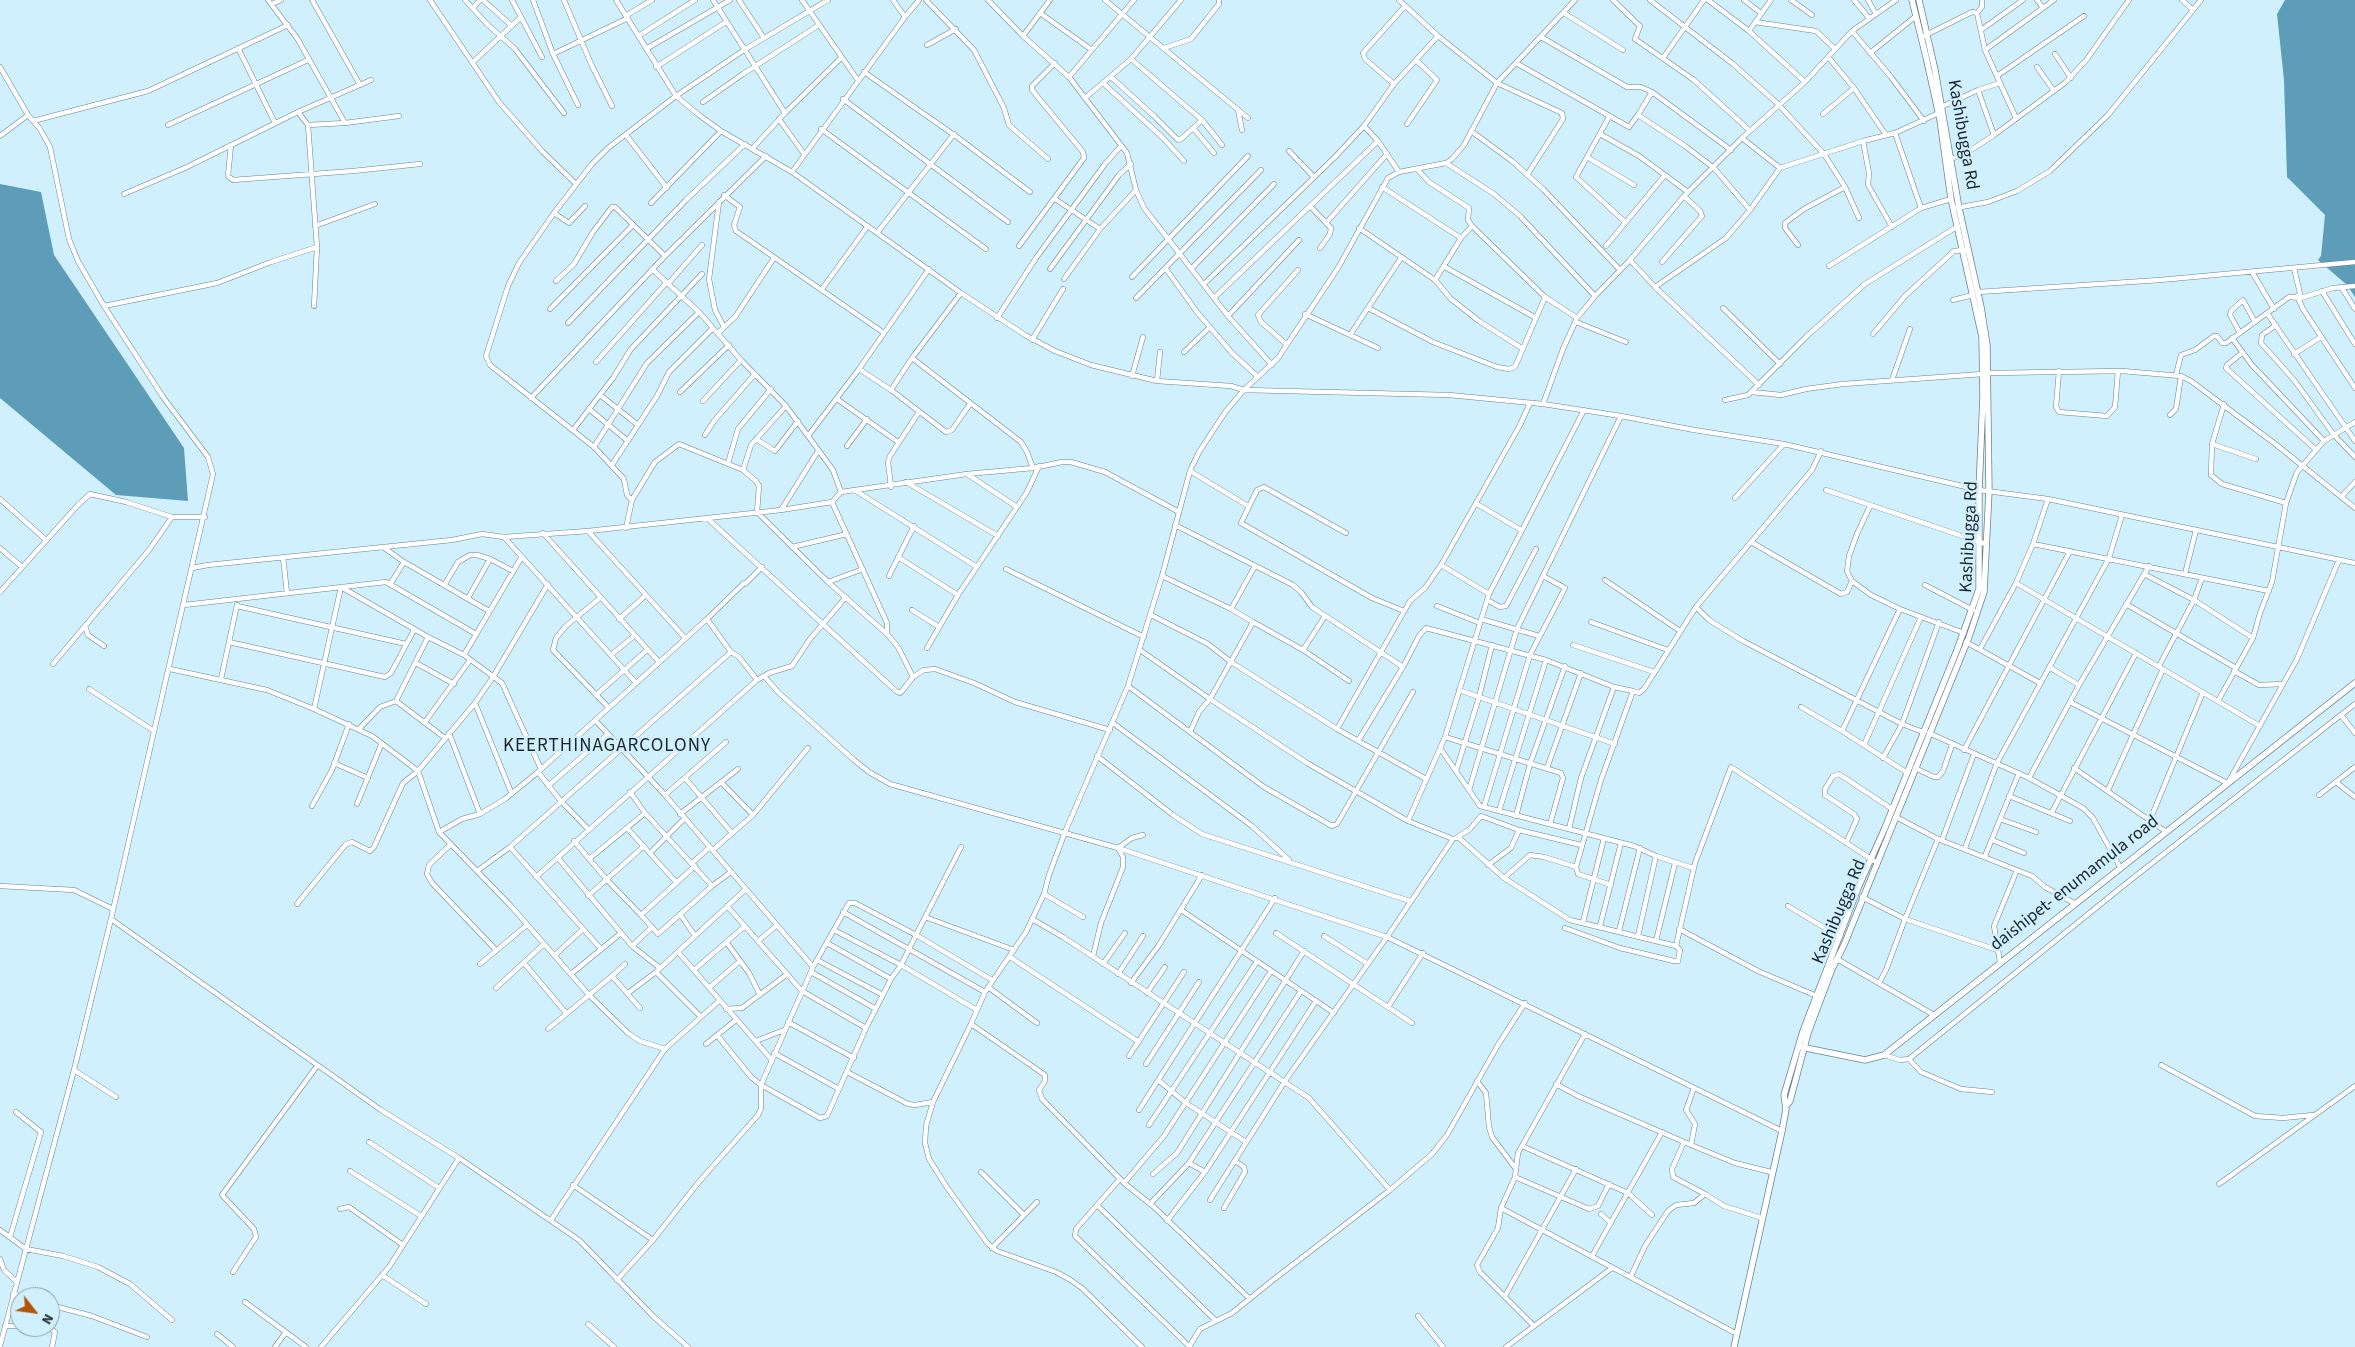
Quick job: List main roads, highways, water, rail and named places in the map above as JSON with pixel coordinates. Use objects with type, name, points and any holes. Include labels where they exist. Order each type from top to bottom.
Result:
[{"type":"main road","name":"Kashibugga Rd","points":[[1734,1347],[1771,1172],[1782,1131],[1786,1106],[1790,1101],[1805,1032],[1840,937],[1906,772],[1966,642],[1982,600],[1983,543],[1979,490],[1987,345],[1956,208],[1940,111],[1924,36],[1920,1]]},
{"type":"main road","name":"Kashibugga Rd","points":[[1912,3],[1924,36]]},
{"type":"main road","name":"Kashibugga Rd","points":[[1948,160],[1951,199],[1956,208]]},
{"type":"main road","name":"Kashibugga Rd","points":[[1819,997],[1846,941],[1862,897],[1896,817],[1979,589],[1989,491],[1986,373]]},
{"type":"main road","name":"daishipet- enumamula road","points":[[1801,1047],[1865,1060],[1884,1055],[2074,903],[2355,683]]},
{"type":"water","points":[[2285,0],[2355,0],[2355,297],[2347,285],[2318,260],[2321,256],[2325,215],[2287,177],[2284,80],[2277,14]]},
{"type":"water","points":[[0,184],[41,192],[54,255],[184,448],[188,501],[116,495],[0,398]]},
{"type":"district","name":"KEERTHINAGARCOLONY","points":[[607,747]]}]
